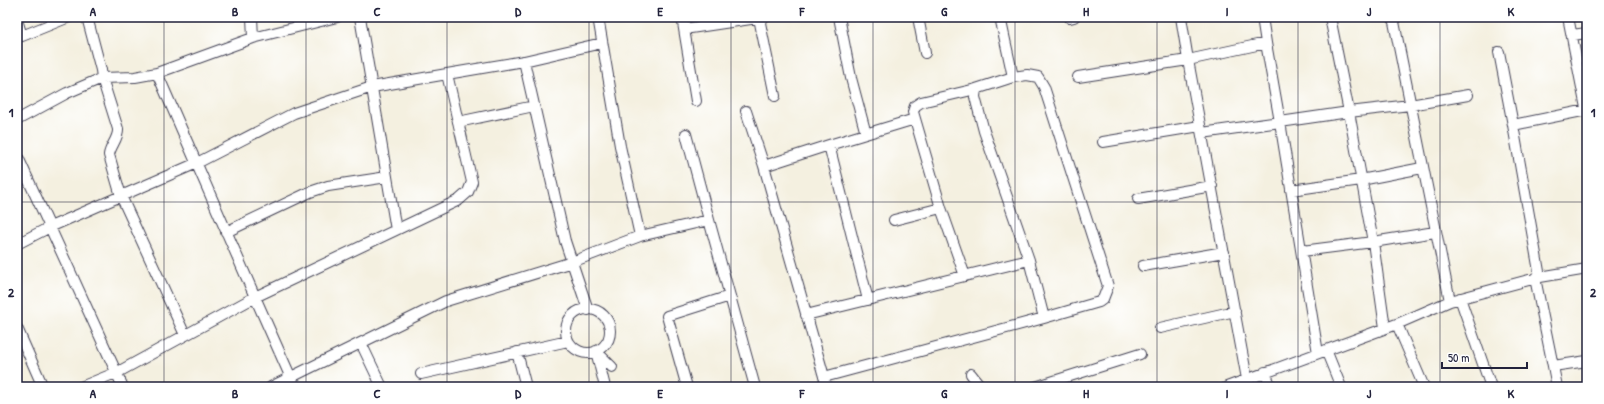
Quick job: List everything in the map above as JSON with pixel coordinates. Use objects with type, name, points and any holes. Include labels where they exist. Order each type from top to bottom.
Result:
[{"type":"street","points":[[17,20],[19,38],[69,17]]},
{"type":"street","points":[[87,17],[102,78],[118,129],[118,134],[110,149],[109,155],[121,196],[185,335]]},
{"type":"street","points":[[252,17],[253,38]]},
{"type":"street","points":[[17,120],[67,93],[102,78],[135,77],[157,73],[253,38],[337,17]]},
{"type":"street","points":[[360,17],[396,230]]},
{"type":"street","points":[[682,17],[696,101]]},
{"type":"street","points":[[684,29],[761,17],[775,96]]},
{"type":"street","points":[[839,17],[851,78],[866,134]]},
{"type":"street","points":[[918,17],[925,53]]},
{"type":"street","points":[[1000,17],[1013,77]]},
{"type":"street","points":[[1181,17],[1247,379]]},
{"type":"street","points":[[1262,17],[1291,190],[1322,351],[1341,387]]},
{"type":"street","points":[[1330,17],[1373,242],[1386,328]]},
{"type":"street","points":[[1393,17],[1422,168],[1450,301]]},
{"type":"street","points":[[1513,125],[1587,111],[1568,17]]},
{"type":"street","points":[[600,20],[602,43],[620,146],[640,236]]},
{"type":"street","points":[[1572,35],[1587,33]]},
{"type":"street","points":[[17,244],[50,227],[197,163],[288,115],[372,86],[524,61],[602,43]]},
{"type":"street","points":[[1078,77],[1188,60],[1266,43]]},
{"type":"street","points":[[1499,52],[1513,125],[1557,387]]},
{"type":"street","points":[[524,61],[564,242],[588,310]]},
{"type":"street","points":[[157,73],[293,382]]},
{"type":"street","points":[[81,387],[116,372],[255,297],[458,200],[468,192],[472,182],[447,74]]},
{"type":"street","points":[[746,111],[764,166],[825,382],[1099,302],[1103,299],[1108,286],[1044,87],[1038,78],[1027,75],[1013,77],[976,89],[921,102],[915,106],[913,112],[941,208],[965,276]]},
{"type":"street","points":[[976,89],[975,97],[984,131],[1029,260],[1044,318]]},
{"type":"street","points":[[1103,142],[1280,122],[1410,105],[1468,95]]},
{"type":"street","points":[[458,122],[534,106]]},
{"type":"street","points":[[764,166],[915,119]]},
{"type":"street","points":[[686,134],[708,220],[755,387]]},
{"type":"street","points":[[829,145],[868,300]]},
{"type":"street","points":[[17,155],[123,387]]},
{"type":"street","points":[[1291,190],[1361,180],[1422,168]]},
{"type":"street","points":[[226,232],[310,192],[328,186],[387,177]]},
{"type":"street","points":[[1138,199],[1212,186]]},
{"type":"street","points":[[894,220],[941,208]]},
{"type":"street","points":[[271,387],[293,382],[361,343],[446,301],[572,262],[640,236],[708,220]]},
{"type":"street","points":[[1302,251],[1435,232]]},
{"type":"street","points":[[1143,266],[1224,252]]},
{"type":"street","points":[[806,315],[1029,260]]},
{"type":"street","points":[[1227,387],[1397,324],[1450,301],[1538,278],[1587,269]]},
{"type":"street","points":[[687,387],[667,316],[730,296]]},
{"type":"street","points":[[1460,298],[1491,387]]},
{"type":"street","points":[[582,310],[599,312],[607,320],[609,326],[606,344],[596,351],[589,353],[577,350],[568,341],[566,328],[571,317],[582,310]]},
{"type":"street","points":[[1160,328],[1235,311]]},
{"type":"street","points":[[1397,324],[1424,387]]},
{"type":"street","points":[[17,328],[43,387]]},
{"type":"street","points":[[421,374],[568,341]]},
{"type":"street","points":[[361,343],[382,387]]},
{"type":"street","points":[[596,351],[612,367]]},
{"type":"street","points":[[596,351],[605,387]]},
{"type":"street","points":[[517,352],[526,387]]},
{"type":"street","points":[[1035,387],[1140,354]]},
{"type":"street","points":[[1553,366],[1587,361]]},
{"type":"street","points":[[1265,372],[1271,387]]},
{"type":"street","points":[[971,374],[981,387]]}]
